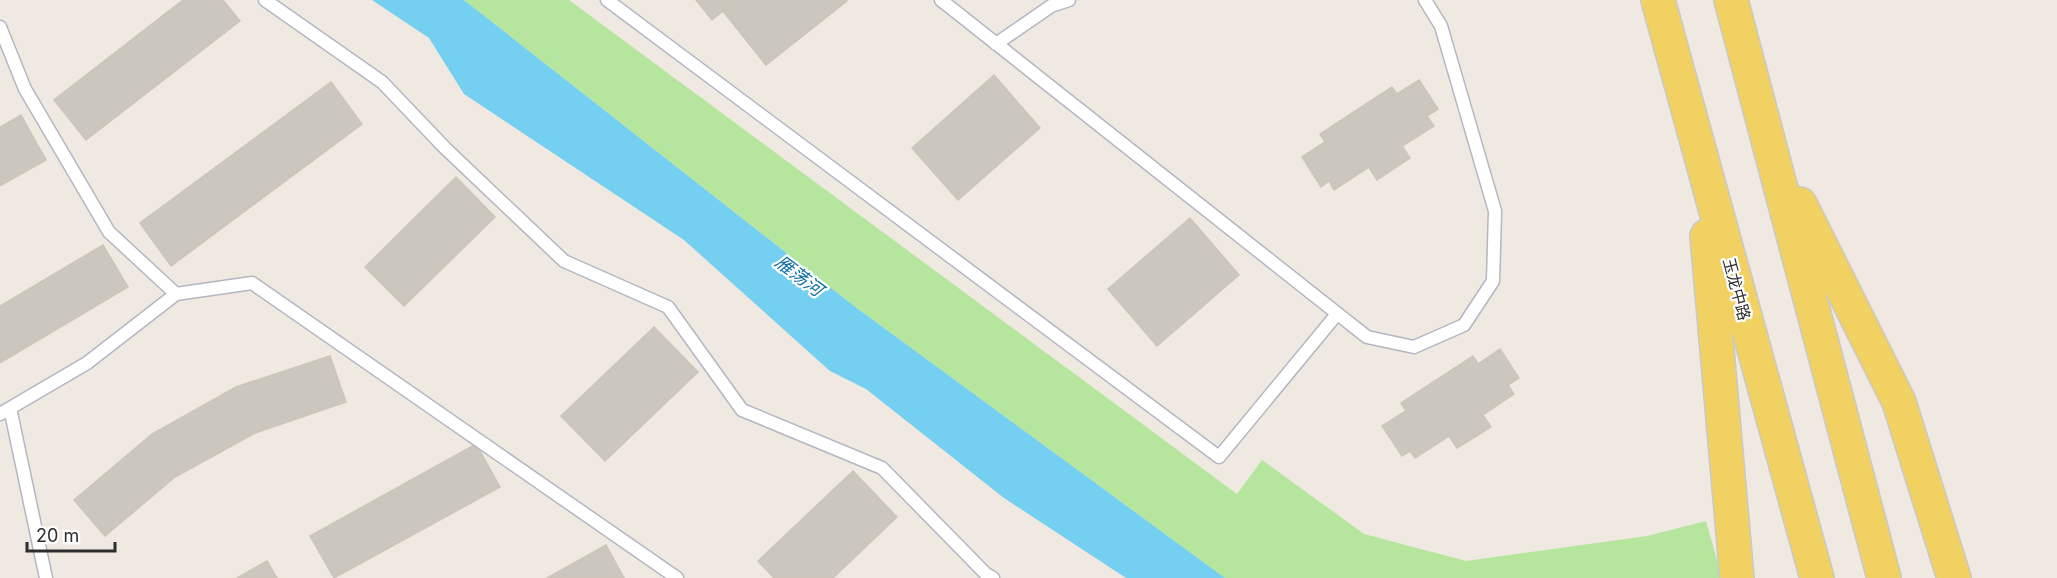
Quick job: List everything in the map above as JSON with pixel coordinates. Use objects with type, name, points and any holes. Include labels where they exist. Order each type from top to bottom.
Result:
[{"type":"main road","name":"玉龙中路","points":[[1658,0],[1817,578]]},
{"type":"main road","points":[[1731,0],[1884,578]]},
{"type":"main road","points":[[1768,141],[1899,402],[1954,578]]},
{"type":"main road","points":[[1700,153],[1737,578]]},
{"type":"lane","points":[[265,0],[382,82],[445,148],[564,261],[668,307],[742,410],[882,468],[986,574],[993,578]]},
{"type":"lane","points":[[607,0],[1219,457],[1337,314]]},
{"type":"lane","points":[[941,0],[1367,337],[1414,347],[1464,325],[1493,281],[1495,211],[1441,26],[1425,0]]},
{"type":"lane","points":[[996,44],[1050,6],[1069,0]]},
{"type":"lane","points":[[0,27],[25,89],[109,232],[176,294]]},
{"type":"lane","points":[[46,578],[5,411],[87,363],[176,294],[252,283],[677,578]]},
{"type":"green space","points":[[464,0],[569,0],[1237,494],[1262,460],[1364,534],[1466,561],[1647,536],[1706,521],[1722,578],[1225,578],[854,306]]},
{"type":"water","name":"雁荡河","points":[[372,0],[464,0],[854,306],[1225,578],[1126,578],[1004,498],[866,389],[830,371],[684,240],[464,94],[429,38]]},
{"type":"building","points":[[183,0],[223,0],[240,21],[86,140],[54,100]]},
{"type":"building","points":[[696,0],[736,0],[712,20]]},
{"type":"building","points":[[736,0],[847,1],[766,65],[723,11]]},
{"type":"building","points":[[994,75],[1040,128],[958,200],[912,148]]},
{"type":"building","points":[[1419,80],[1438,109],[1427,116],[1434,126],[1402,146],[1410,158],[1377,180],[1369,167],[1334,190],[1329,181],[1321,187],[1302,157],[1325,142],[1320,134],[1392,87],[1397,94]]},
{"type":"building","points":[[331,82],[362,124],[171,266],[140,223]]},
{"type":"building","points":[[21,115],[46,160],[0,186],[0,127]]},
{"type":"building","points":[[456,177],[495,217],[404,306],[365,267]]},
{"type":"building","points":[[1190,218],[1239,275],[1157,346],[1108,289]]},
{"type":"building","points":[[103,245],[128,287],[0,363],[0,306]]},
{"type":"building","points":[[654,327],[698,372],[605,461],[561,416]]},
{"type":"building","points":[[1500,349],[1519,378],[1508,385],[1514,394],[1483,415],[1491,427],[1457,448],[1449,436],[1415,458],[1410,451],[1402,456],[1382,426],[1406,411],[1401,403],[1473,356],[1478,364]]},
{"type":"building","points":[[330,356],[346,402],[255,433],[175,477],[105,536],[74,500],[152,434],[236,387]]},
{"type":"building","points":[[476,444],[500,487],[334,578],[310,536]]},
{"type":"building","points":[[853,471],[897,517],[833,578],[774,578],[758,561]]},
{"type":"building","points":[[606,545],[624,578],[547,578]]},
{"type":"building","points":[[267,561],[277,578],[237,578]]}]
